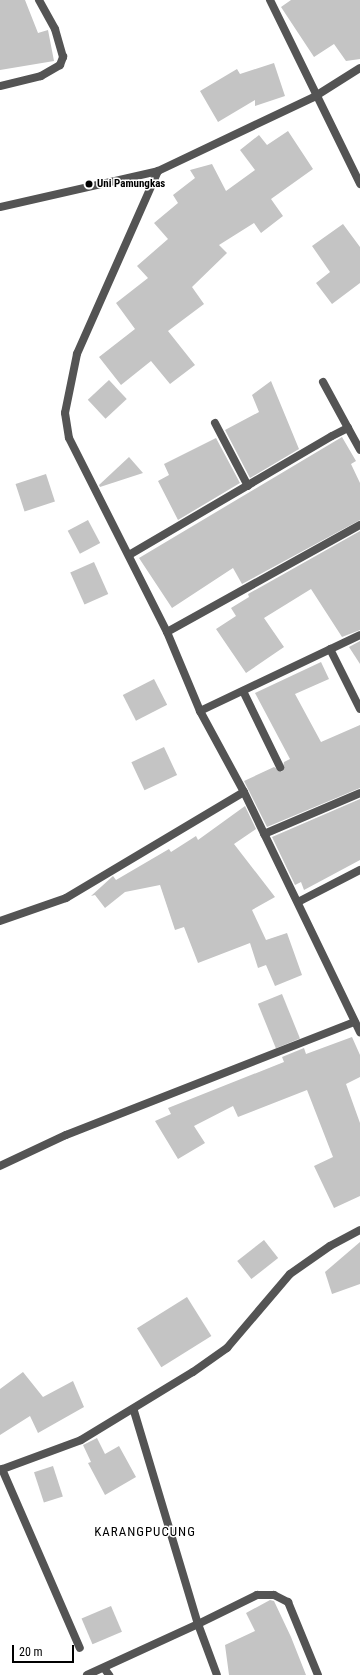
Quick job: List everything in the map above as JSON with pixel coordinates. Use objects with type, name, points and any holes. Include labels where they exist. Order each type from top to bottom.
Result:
[{"type":"street","points":[[0,86],[41,76],[54,70],[64,57],[55,29],[39,0]]},
{"type":"street","points":[[270,0],[314,97],[360,184]]},
{"type":"street","points":[[0,207],[158,171],[314,97],[360,68]]},
{"type":"street","points":[[158,171],[77,354],[65,413],[69,438],[82,468],[130,555],[167,632],[200,711],[244,792],[360,1032]]},
{"type":"street","points":[[323,382],[360,450]]},
{"type":"street","points":[[215,423],[248,486]]},
{"type":"street","points":[[130,555],[348,428]]},
{"type":"street","points":[[167,632],[360,525]]},
{"type":"street","points":[[200,711],[360,635]]},
{"type":"street","points":[[330,649],[360,709]]},
{"type":"street","points":[[243,691],[280,767]]},
{"type":"street","points":[[0,921],[72,894],[244,792]]},
{"type":"street","points":[[264,834],[360,793]]},
{"type":"street","points":[[298,902],[360,870]]},
{"type":"street","points":[[0,1166],[66,1135],[355,1022]]},
{"type":"street","points":[[80,1648],[1,1469],[82,1440],[134,1411],[227,1348],[290,1274],[330,1246],[360,1230]]},
{"type":"street","points":[[134,1411],[198,1624],[217,1675]]},
{"type":"street","points":[[87,1675],[257,1595],[274,1595],[288,1602],[318,1675]]},
{"type":"street","points":[[104,1668],[109,1675]]},
{"type":"building","points":[[0,0],[25,0],[38,33],[48,30],[54,61],[0,70]]},
{"type":"building","points":[[291,0],[360,0],[360,59],[346,61],[334,44],[314,57],[281,7]]},
{"type":"building","points":[[274,63],[285,96],[255,106],[255,100],[218,122],[200,91],[237,69],[240,74]]},
{"type":"building","points":[[288,131],[313,169],[271,199],[283,216],[261,233],[254,223],[219,245],[227,253],[192,287],[204,304],[168,331],[195,365],[170,384],[151,361],[121,385],[99,357],[135,329],[116,303],[148,278],[137,266],[168,239],[154,223],[178,203],[173,195],[195,178],[190,170],[212,164],[226,191],[255,170],[240,150],[259,135],[267,145]]},
{"type":"building","points":[[343,224],[360,247],[360,283],[332,304],[316,283],[330,272],[312,246]]},
{"type":"building","points":[[109,380],[127,399],[106,419],[88,400]]},
{"type":"building","points":[[271,381],[299,449],[250,478],[225,430],[259,412],[252,395]]},
{"type":"building","points":[[342,437],[356,461],[351,464],[360,483],[360,520],[242,584],[233,568],[172,608],[139,558]]},
{"type":"building","points":[[216,438],[240,483],[178,520],[158,481],[169,475],[164,464]]},
{"type":"building","points":[[129,457],[143,473],[100,487],[99,485]]},
{"type":"building","points":[[46,474],[55,502],[25,511],[16,484]]},
{"type":"building","points":[[88,520],[100,543],[80,554],[68,531]]},
{"type":"building","points":[[360,531],[360,630],[342,637],[311,589],[264,618],[284,647],[246,673],[216,629],[236,616],[231,608],[249,597],[248,594]]},
{"type":"building","points":[[94,562],[108,594],[84,605],[70,573]]},
{"type":"building","points":[[360,641],[360,664],[349,647]]},
{"type":"building","points":[[321,662],[329,679],[295,694],[321,742],[360,725],[360,788],[267,827],[244,781],[274,767],[282,772],[284,762],[290,759],[255,693]]},
{"type":"building","points":[[154,679],[167,705],[136,721],[123,695]]},
{"type":"building","points":[[164,747],[177,775],[144,790],[131,762]]},
{"type":"building","points":[[360,799],[360,860],[304,890],[301,882],[295,885],[272,837]]},
{"type":"building","points":[[245,806],[256,829],[234,844],[275,897],[252,910],[266,940],[287,933],[302,975],[275,986],[266,965],[258,968],[250,943],[198,963],[184,927],[175,930],[160,885],[125,892],[105,908],[95,895],[91,896],[113,876],[116,880],[169,849],[171,852],[196,836],[198,840]]},
{"type":"building","points":[[282,994],[300,1039],[276,1048],[258,1004]]},
{"type":"building","points":[[352,1037],[360,1055],[360,1077],[346,1084],[360,1123],[360,1196],[334,1208],[314,1166],[333,1157],[307,1090],[238,1117],[233,1106],[194,1126],[205,1143],[178,1159],[155,1121],[171,1114],[168,1108],[284,1062],[282,1057],[304,1048],[306,1054]]},
{"type":"building","points":[[264,1240],[278,1258],[251,1279],[237,1261]]},
{"type":"building","points":[[360,1242],[360,1284],[332,1294],[325,1272]]},
{"type":"building","points":[[187,1297],[211,1336],[161,1367],[137,1328]]},
{"type":"building","points":[[23,1372],[43,1397],[73,1381],[84,1407],[38,1433],[30,1416],[0,1435],[0,1389]]},
{"type":"building","points":[[97,1438],[105,1454],[119,1446],[136,1477],[105,1495],[88,1463],[91,1462],[83,1445]]},
{"type":"building","points":[[53,1466],[63,1496],[44,1503],[34,1472]]},
{"type":"building","points":[[270,1600],[274,1601],[291,1637],[306,1675],[229,1675],[225,1645],[255,1631],[246,1613]]},
{"type":"building","points":[[111,1606],[122,1632],[92,1644],[82,1619]]},
{"type":"place","name":"Uni Pamungkas","points":[[89,184]]},
{"type":"district","name":"KARANGPUCUNG","points":[[145,1532]]}]
